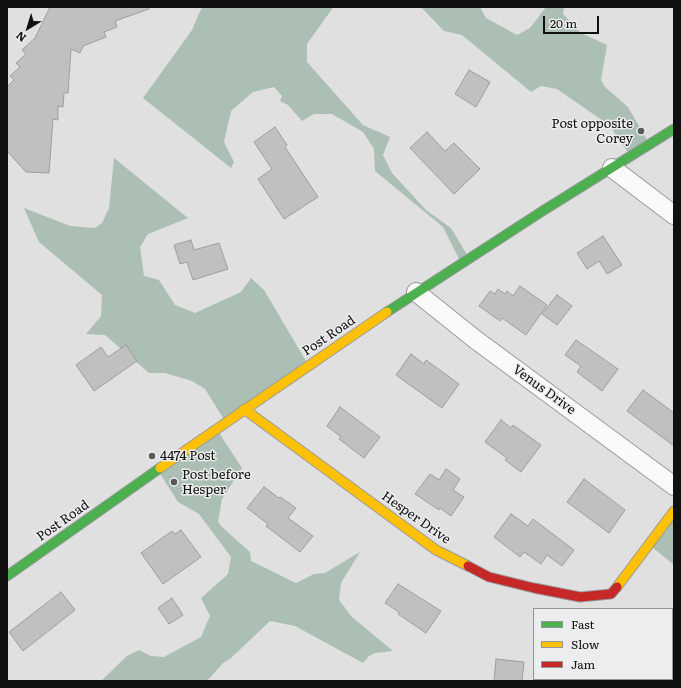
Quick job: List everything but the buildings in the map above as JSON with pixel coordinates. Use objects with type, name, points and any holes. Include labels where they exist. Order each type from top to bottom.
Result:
[{"type":"main road","name":"Post Road","points":[[7,576],[244,409],[416,292],[674,129]]},
{"type":"main road","name":"Hesper Drive","points":[[244,409],[436,550],[489,577],[534,588],[580,597],[611,594],[674,511]]},
{"type":"street","points":[[612,168],[674,215]]},
{"type":"street","name":"Venus Drive","points":[[416,292],[482,345],[674,486]]},
{"type":"green space","points":[[202,7],[335,7],[307,44],[307,62],[363,125],[390,137],[383,155],[392,173],[426,210],[451,228],[469,258],[459,259],[443,227],[375,171],[374,149],[363,132],[332,114],[314,114],[302,121],[288,105],[280,101],[282,96],[274,87],[253,92],[231,111],[224,142],[234,162],[231,168],[143,98],[192,30]]},
{"type":"green space","points":[[421,7],[480,7],[486,18],[517,35],[530,28],[546,7],[564,7],[563,14],[581,33],[607,45],[601,80],[605,87],[628,107],[650,145],[631,157],[609,125],[557,89],[541,86],[531,92],[462,35],[444,31]]},
{"type":"green space","points":[[114,158],[188,218],[148,234],[140,247],[144,276],[159,280],[175,305],[195,313],[241,292],[251,278],[264,290],[306,361],[225,421],[205,389],[192,381],[165,373],[149,373],[105,335],[86,334],[101,316],[102,295],[39,242],[24,208],[70,226],[95,228],[102,223],[109,208]]},
{"type":"green space","points":[[219,433],[242,468],[222,499],[218,522],[250,552],[251,561],[296,583],[314,574],[325,573],[360,552],[341,583],[339,600],[352,617],[393,651],[375,653],[369,656],[363,663],[295,626],[270,621],[230,659],[223,663],[207,681],[101,681],[127,656],[139,650],[151,656],[164,657],[201,637],[210,616],[201,598],[228,574],[231,557],[199,514],[178,502],[159,472]]},
{"type":"green space","points":[[674,517],[674,565],[652,547]]},
{"type":"traffic: fast","points":[[387,312],[541,212],[674,129]]},
{"type":"traffic: fast","points":[[7,576],[160,468]]},
{"type":"traffic: slow","points":[[160,468],[387,312]]},
{"type":"traffic: slow","points":[[244,409],[436,550],[468,566]]},
{"type":"traffic: slow","points":[[617,587],[674,511]]},
{"type":"traffic: jam","points":[[468,566],[489,577],[580,597],[611,594],[617,587]]},
{"type":"place","name":"Post opposite Corey","points":[[641,131]]},
{"type":"place","name":"4474 Post","points":[[152,456]]},
{"type":"place","name":"Post before Hesper","points":[[174,482]]}]
